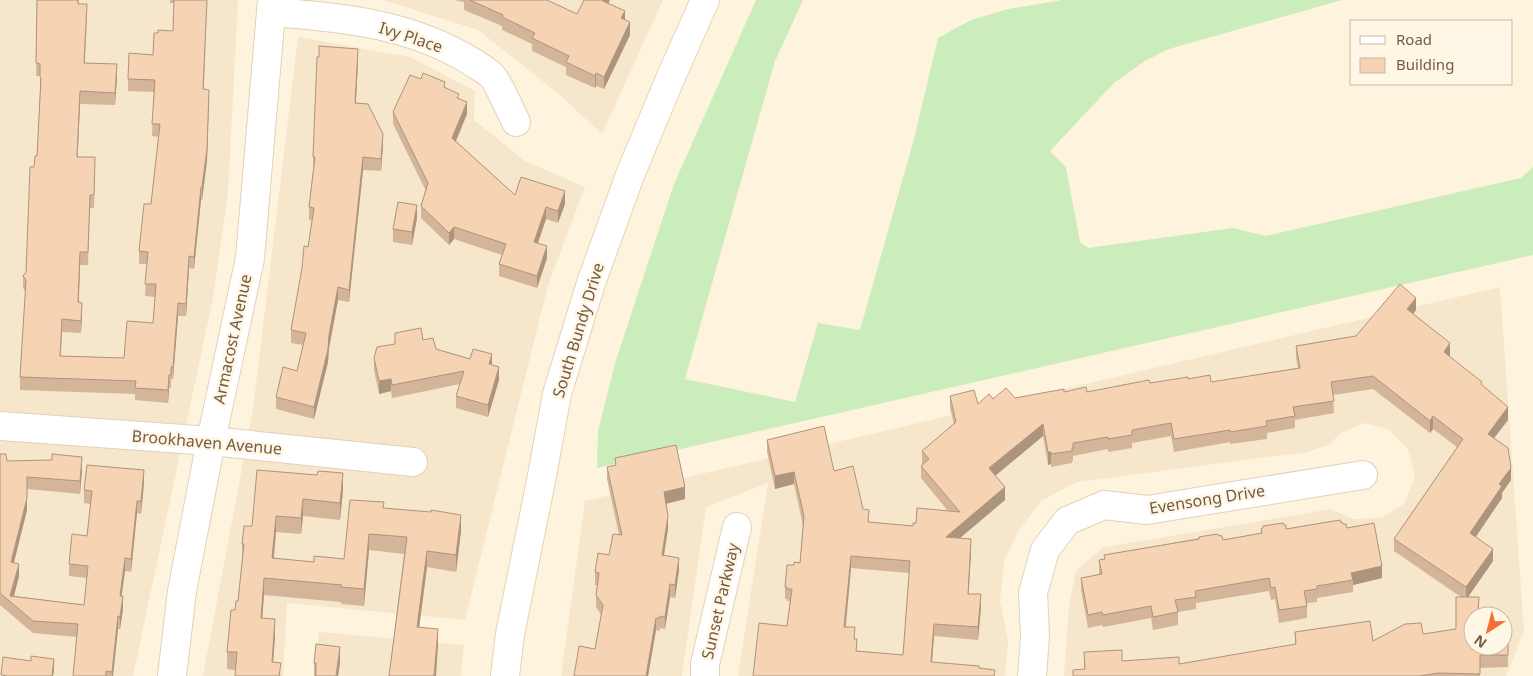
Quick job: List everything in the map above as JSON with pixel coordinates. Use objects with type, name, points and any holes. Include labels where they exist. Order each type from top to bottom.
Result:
[{"type":"street","name":"South Bundy Drive","points":[[504,676],[510,634],[557,394],[591,284],[630,175],[705,0]]},
{"type":"street","name":"Ivy Place","points":[[272,6],[311,15],[357,20],[412,34],[453,50],[492,76],[516,122]]},
{"type":"street","name":"Armacost Avenue","points":[[172,676],[182,590],[211,440],[250,258],[272,6]]},
{"type":"street","name":"Brookhaven Avenue","points":[[0,426],[211,440],[413,462]]},
{"type":"street","name":"Evensong Drive","points":[[1032,676],[1035,636],[1033,593],[1045,550],[1067,520],[1104,504],[1147,510],[1363,474]]},
{"type":"street","name":"Sunset Parkway","points":[[705,676],[706,664],[737,527]]},
{"type":"shaded area","points":[[0,0],[238,0],[228,193],[213,298],[133,676],[0,676]]},
{"type":"shaded area","points":[[383,0],[663,0],[602,134],[561,96],[478,30]]},
{"type":"shaded area","points":[[298,37],[410,57],[475,91],[474,120],[525,161],[585,187],[548,285],[465,620],[287,603],[283,676],[203,676],[253,409]]},
{"type":"shaded area","points":[[1500,287],[1524,631],[1506,676],[1064,676],[1069,605],[1076,570],[1104,547],[1331,509],[1353,519],[1381,518],[1404,504],[1415,477],[1408,449],[1388,429],[1364,423],[1341,433],[1328,445],[1307,452],[1077,482],[1042,500],[1018,531],[1004,562],[1000,601],[1008,640],[1005,676],[738,676],[768,483],[706,507],[682,676],[561,676],[585,501]]},
{"type":"shaded area","points":[[319,632],[464,645],[461,676],[314,676]]},
{"type":"green space","points":[[756,0],[803,0],[775,61],[685,379],[795,402],[818,323],[860,330],[914,139],[938,38],[971,20],[1008,9],[1062,0],[1342,0],[1169,49],[1145,61],[1114,83],[1050,151],[1066,167],[1080,242],[1088,248],[1233,228],[1266,236],[1521,178],[1533,167],[1533,255],[597,468],[598,431],[616,360],[674,184]]},
{"type":"building","points":[[37,0],[78,0],[78,4],[87,4],[84,63],[117,64],[115,93],[80,91],[77,157],[95,157],[94,195],[90,195],[88,252],[80,252],[78,302],[82,303],[81,321],[62,319],[60,356],[124,358],[127,321],[153,323],[156,284],[145,284],[148,252],[139,251],[144,204],[151,204],[160,124],[152,124],[155,80],[128,79],[129,53],[153,55],[154,33],[158,33],[158,30],[173,31],[174,0],[207,0],[203,89],[209,90],[207,149],[194,257],[189,256],[186,304],[178,303],[173,367],[171,367],[171,375],[169,375],[168,390],[135,388],[136,381],[20,377],[26,280],[23,276],[26,272],[30,167],[34,167],[35,156],[37,156],[41,78],[40,64],[36,63]]},
{"type":"building","points":[[470,0],[547,0],[577,14],[584,0],[603,0],[625,11],[621,18],[630,22],[604,77],[596,73],[595,76],[566,62],[569,56],[532,38],[535,33],[502,17],[503,15]]},
{"type":"building","points":[[319,46],[358,49],[355,103],[368,104],[383,134],[381,159],[363,157],[349,290],[338,287],[328,349],[314,407],[276,397],[283,367],[297,371],[306,333],[291,330],[304,246],[308,247],[314,208],[309,207],[315,157],[313,157]]},
{"type":"building","points":[[423,73],[445,82],[444,87],[459,94],[457,98],[467,102],[452,138],[515,195],[521,177],[565,191],[558,211],[546,207],[534,242],[547,246],[537,276],[499,264],[506,244],[454,227],[449,233],[421,206],[428,183],[393,112],[410,75],[421,79]]},
{"type":"building","points":[[398,202],[417,205],[412,232],[393,229]]},
{"type":"building","points":[[1400,284],[1416,298],[1407,309],[1450,343],[1444,352],[1482,382],[1481,384],[1508,407],[1488,434],[1508,448],[1511,468],[1499,484],[1502,486],[1470,533],[1493,549],[1466,587],[1394,539],[1463,439],[1433,416],[1430,421],[1373,376],[1331,382],[1334,401],[1293,407],[1295,416],[1266,421],[1267,426],[1230,432],[1230,430],[1174,439],[1171,423],[1132,430],[1132,435],[1073,443],[1072,451],[1051,454],[1051,452],[1048,452],[1043,424],[989,468],[1005,487],[946,537],[971,539],[968,594],[981,594],[978,627],[934,624],[931,662],[979,666],[979,668],[995,670],[994,676],[753,676],[759,623],[787,626],[792,589],[785,587],[787,565],[794,565],[794,562],[800,563],[804,516],[794,472],[775,476],[767,440],[824,426],[834,471],[853,466],[863,509],[869,510],[868,522],[913,526],[913,523],[916,523],[917,508],[960,512],[921,466],[929,459],[922,451],[956,422],[950,396],[974,390],[978,404],[989,394],[993,399],[1006,388],[1015,398],[1064,389],[1064,392],[1086,387],[1087,392],[1149,380],[1150,383],[1210,375],[1211,382],[1300,368],[1296,346],[1356,336]],"holes":[[[851,556],[910,561],[903,655],[856,651],[855,627],[844,627]]]},
{"type":"building","points":[[421,328],[423,340],[433,338],[436,349],[470,359],[473,349],[492,354],[489,364],[499,367],[488,405],[456,396],[464,371],[392,385],[391,379],[379,381],[374,358],[377,347],[395,344],[395,333]]},
{"type":"building","points":[[676,445],[685,487],[664,492],[668,516],[662,555],[679,558],[675,585],[670,584],[665,617],[660,616],[660,618],[656,618],[646,676],[574,676],[579,646],[595,649],[603,605],[596,595],[599,573],[595,572],[598,553],[609,555],[613,534],[622,535],[607,467],[616,465],[615,458]]},
{"type":"building","points":[[0,454],[6,454],[7,461],[52,460],[52,454],[82,457],[80,481],[27,477],[27,498],[11,562],[19,564],[10,596],[84,605],[88,566],[69,564],[72,534],[87,536],[92,491],[84,490],[87,465],[144,470],[141,501],[137,501],[131,559],[125,558],[120,596],[123,596],[120,617],[118,616],[112,672],[106,671],[106,676],[73,676],[78,624],[33,621],[0,593]]},
{"type":"building","points":[[257,470],[317,475],[318,471],[343,473],[340,503],[303,499],[301,518],[276,516],[272,558],[314,562],[314,556],[344,559],[350,500],[384,502],[383,508],[431,512],[431,510],[461,515],[456,555],[427,551],[417,627],[438,629],[434,676],[389,676],[407,537],[369,534],[364,589],[341,587],[342,585],[264,578],[261,618],[275,619],[272,662],[281,663],[279,676],[235,676],[237,652],[227,652],[231,610],[235,610],[236,601],[238,601],[244,526],[252,526]]},
{"type":"building","points":[[1340,520],[1343,524],[1346,524],[1347,528],[1374,523],[1382,566],[1351,573],[1353,580],[1317,586],[1317,589],[1304,591],[1307,606],[1279,610],[1275,587],[1271,588],[1269,578],[1195,591],[1196,597],[1175,600],[1178,612],[1153,617],[1151,606],[1103,615],[1102,612],[1088,615],[1081,578],[1102,574],[1099,560],[1105,559],[1104,555],[1199,539],[1199,537],[1217,534],[1222,536],[1223,540],[1262,533],[1261,529],[1263,526],[1283,523],[1286,525],[1286,529]]},
{"type":"building","points":[[1456,597],[1479,597],[1478,606],[1463,606],[1463,656],[1480,656],[1480,674],[1438,673],[1420,676],[1073,676],[1073,670],[1085,669],[1084,652],[1122,650],[1122,661],[1179,657],[1179,664],[1296,644],[1295,632],[1370,621],[1373,641],[1405,624],[1421,623],[1423,634],[1456,629]]},
{"type":"building","points":[[316,644],[340,647],[336,676],[316,676],[316,663],[314,663]]},
{"type":"building","points":[[31,656],[54,659],[52,676],[1,675],[3,657],[31,661]]}]
